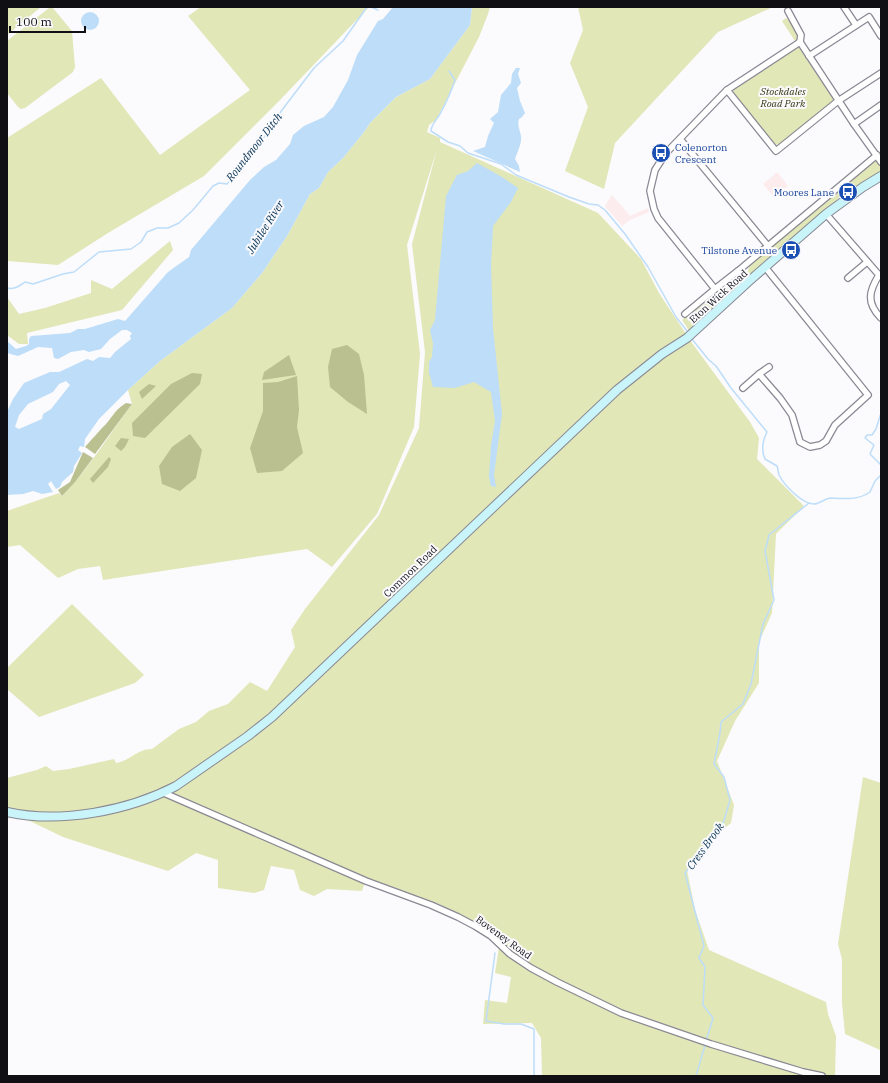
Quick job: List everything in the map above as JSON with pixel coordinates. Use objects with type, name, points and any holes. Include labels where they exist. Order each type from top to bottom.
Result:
[{"type":"main road","name":"Eton Wick Road","points":[[662,354],[687,338],[826,214],[881,176]]},
{"type":"main road","name":"Common Road","points":[[7,812],[38,817],[76,815],[135,803],[164,793],[176,786],[248,736],[272,716],[616,390],[662,354]]},
{"type":"street","points":[[844,7],[856,25]]},
{"type":"street","points":[[788,11],[801,34],[800,42],[838,101],[881,162]]},
{"type":"street","points":[[809,56],[869,18],[881,36]]},
{"type":"street","points":[[714,287],[658,218],[654,209],[650,191],[655,170],[666,153],[726,90],[800,42]]},
{"type":"street","points":[[726,90],[776,151],[838,101],[881,73]]},
{"type":"street","points":[[854,124],[881,105]]},
{"type":"street","points":[[680,139],[768,246]]},
{"type":"street","points":[[684,314],[714,287],[738,271],[877,155]]},
{"type":"street","points":[[826,214],[880,275],[871,288],[871,302],[877,314],[881,318]]},
{"type":"street","points":[[848,278],[868,262]]},
{"type":"street","points":[[760,374],[792,415],[800,442],[810,447],[820,446],[826,441],[835,425],[868,395],[765,267]]},
{"type":"street","points":[[738,271],[748,282]]},
{"type":"street","points":[[742,388],[768,367]]},
{"type":"street","points":[[176,786],[179,798]]},
{"type":"street","name":"Boveney Road","points":[[164,793],[179,798],[366,881],[431,905],[458,917],[491,936],[510,954],[531,968],[621,1013],[711,1044],[802,1072],[822,1076]]},
{"type":"shaded area","points":[[775,173],[778,173],[788,186],[774,197],[763,184]]},
{"type":"shaded area","points":[[612,195],[630,216],[648,208],[649,212],[630,220],[622,226],[605,206]]},
{"type":"green space","points":[[7,7],[41,7],[7,35]]},
{"type":"green space","points":[[52,7],[72,31],[75,67],[73,72],[25,108],[21,109],[7,93],[7,41]]},
{"type":"green space","points":[[201,7],[369,7],[280,100],[204,176],[108,233],[58,265],[7,261],[7,138],[101,78],[160,155],[250,90],[188,16]]},
{"type":"green space","points":[[472,7],[490,7],[479,37],[436,120],[429,125],[427,132],[440,138],[440,142],[598,213],[641,259],[659,293],[692,343],[750,422],[759,438],[757,459],[804,506],[776,534],[772,613],[759,642],[759,683],[735,721],[717,761],[734,805],[731,823],[707,842],[687,870],[695,910],[709,950],[826,1002],[828,1014],[836,1036],[835,1076],[542,1076],[541,1038],[532,1023],[483,1024],[485,1000],[507,1003],[511,977],[495,973],[499,947],[503,942],[491,932],[439,904],[366,879],[362,891],[327,889],[314,896],[300,890],[294,870],[271,866],[264,890],[254,893],[218,888],[218,860],[196,853],[168,871],[63,837],[7,810],[7,778],[46,766],[53,771],[114,759],[116,763],[121,762],[142,751],[152,749],[179,729],[196,722],[209,711],[228,704],[250,682],[267,691],[295,647],[291,630],[305,609],[379,515],[419,428],[425,352],[412,244],[437,149],[407,245],[420,354],[414,427],[377,514],[332,567],[307,549],[103,580],[100,566],[78,569],[58,578],[20,545],[7,547],[7,511],[59,493],[62,496],[90,463],[132,404],[128,390],[160,361],[232,308],[262,273],[287,236],[310,194],[319,188],[328,172],[343,158],[370,123],[396,97],[430,79],[470,25]]},
{"type":"green space","points":[[578,7],[773,7],[718,32],[615,143],[604,189],[565,171],[588,107],[570,63],[583,30]]},
{"type":"green space","points":[[786,18],[798,27],[799,38],[795,41],[782,21]]},
{"type":"green space","name":"Stockdales Road Park","points":[[799,46],[802,47],[834,99],[834,102],[783,144],[778,145],[773,143],[734,94],[733,88]]},
{"type":"green space","points":[[872,161],[876,161],[881,164],[881,172],[840,196],[833,205],[773,256],[767,249]]},
{"type":"green space","points":[[170,241],[173,250],[122,310],[27,333],[28,344],[19,344],[7,335],[7,297],[19,314],[45,308],[91,293],[91,280],[112,289]]},
{"type":"green space","points":[[766,251],[772,257],[754,273],[750,274],[748,272],[749,265]]},
{"type":"green space","points":[[738,273],[743,278],[742,284],[722,301],[716,293]]},
{"type":"green space","points":[[715,296],[721,301],[690,332],[682,320]]},
{"type":"green space","points":[[347,345],[359,354],[364,375],[367,414],[348,402],[330,387],[328,367],[332,349]]},
{"type":"green space","points":[[289,355],[296,375],[262,380],[264,372]]},
{"type":"green space","points":[[192,373],[202,374],[200,384],[145,438],[133,436],[132,423],[171,384]]},
{"type":"green space","points":[[297,376],[299,410],[297,427],[303,453],[282,471],[257,473],[250,448],[263,411],[263,383],[278,382]]},
{"type":"green space","points":[[149,384],[156,386],[142,399],[139,392]]},
{"type":"green space","points":[[126,403],[132,404],[95,454],[85,447],[115,412]]},
{"type":"green space","points":[[190,434],[202,450],[196,478],[180,491],[162,484],[159,466],[172,447]]},
{"type":"green space","points":[[121,438],[129,439],[121,451],[115,446]]},
{"type":"green space","points":[[83,452],[93,458],[75,482],[62,496],[58,490],[70,482]]},
{"type":"green space","points":[[109,457],[111,459],[108,467],[93,483],[90,479]]},
{"type":"green space","points":[[72,604],[144,675],[135,683],[39,717],[7,689],[7,668]]},
{"type":"green space","points":[[863,777],[881,783],[880,1050],[845,1034],[842,1003],[842,959],[838,944]]},
{"type":"water","name":"Jubilee River","points":[[393,7],[472,7],[470,25],[430,79],[396,97],[370,123],[343,158],[328,172],[319,188],[310,194],[287,236],[262,273],[232,308],[160,361],[99,419],[85,439],[84,447],[80,446],[78,450],[82,453],[74,466],[73,472],[62,482],[60,487],[56,489],[51,481],[48,484],[53,492],[42,494],[33,491],[23,494],[7,495],[7,412],[13,399],[24,383],[50,372],[59,372],[87,359],[93,361],[99,357],[110,358],[131,339],[130,336],[132,333],[127,330],[122,330],[110,339],[101,349],[89,352],[84,350],[71,352],[58,359],[54,358],[52,348],[38,347],[18,356],[7,353],[7,341],[16,349],[29,344],[29,339],[31,336],[70,333],[78,329],[85,329],[118,319],[125,321],[168,272],[189,257],[191,250],[250,180],[264,167],[276,160],[290,144],[293,135],[304,126],[324,117],[333,107],[348,80],[357,55],[378,21],[383,19]],"holes":[[[66,381],[70,385],[51,409],[43,414],[42,419],[19,429],[15,427],[19,415],[28,404],[53,392],[59,384]]]},
{"type":"water","points":[[90,12],[96,15],[99,21],[96,27],[90,30],[84,27],[81,21],[84,15]]},
{"type":"water","points":[[516,68],[520,68],[518,74],[521,83],[517,88],[525,113],[518,121],[521,139],[515,159],[519,166],[520,172],[473,151],[485,147],[494,123],[490,119],[498,112],[501,95],[511,83],[512,74]]},
{"type":"water","points":[[477,163],[518,188],[511,202],[493,226],[491,265],[493,328],[502,414],[494,475],[496,487],[491,486],[489,477],[491,445],[495,421],[491,392],[474,382],[455,388],[433,387],[429,373],[429,362],[432,357],[433,344],[430,330],[435,320],[446,196],[457,175],[468,171]]},
{"type":"waterway","name":"Roundmoor Ditch","points":[[7,288],[14,288],[25,282],[33,284],[74,272],[99,252],[131,249],[141,242],[147,232],[157,228],[168,228],[179,223],[193,210],[213,186],[219,183],[227,184],[245,164],[248,155],[264,137],[282,110],[314,68],[343,41],[367,7]]},
{"type":"waterway","name":"Roundmoor Ditch","points":[[371,7],[378,10]]},
{"type":"waterway","points":[[449,71],[455,80],[446,102],[433,124],[431,131],[448,142],[460,146],[468,153],[501,164],[516,175],[569,197],[589,204],[598,205],[605,210],[625,234],[648,267],[676,317],[687,331]]},
{"type":"waterway","points":[[692,339],[708,359],[716,366],[731,388],[767,432],[763,445],[765,459],[777,466],[781,479],[789,489],[804,501],[814,504],[829,498],[847,499],[866,495],[870,492],[875,481],[881,475]]},
{"type":"waterway","points":[[881,413],[876,429],[872,435],[867,435],[865,438],[874,445],[870,454],[881,465]]},
{"type":"waterway","name":"Cress Brook","points":[[706,1041],[713,1018],[703,1005],[705,967],[699,958],[704,946],[685,873],[723,824],[730,800],[724,777],[714,764],[721,722],[743,704],[751,684],[763,624],[774,600],[765,551],[769,535],[809,503]]},
{"type":"waterway","points":[[495,953],[486,1021],[504,1024],[521,1024],[534,1029],[534,1076]]},
{"type":"waterway","name":"Cress Brook","points":[[696,1076],[705,1045]]},
{"type":"place","name":"Colenorton Crescent","points":[[661,153]]},
{"type":"place","name":"Moores Lane","points":[[848,192]]},
{"type":"place","name":"Tilstone Avenue","points":[[791,250]]}]
